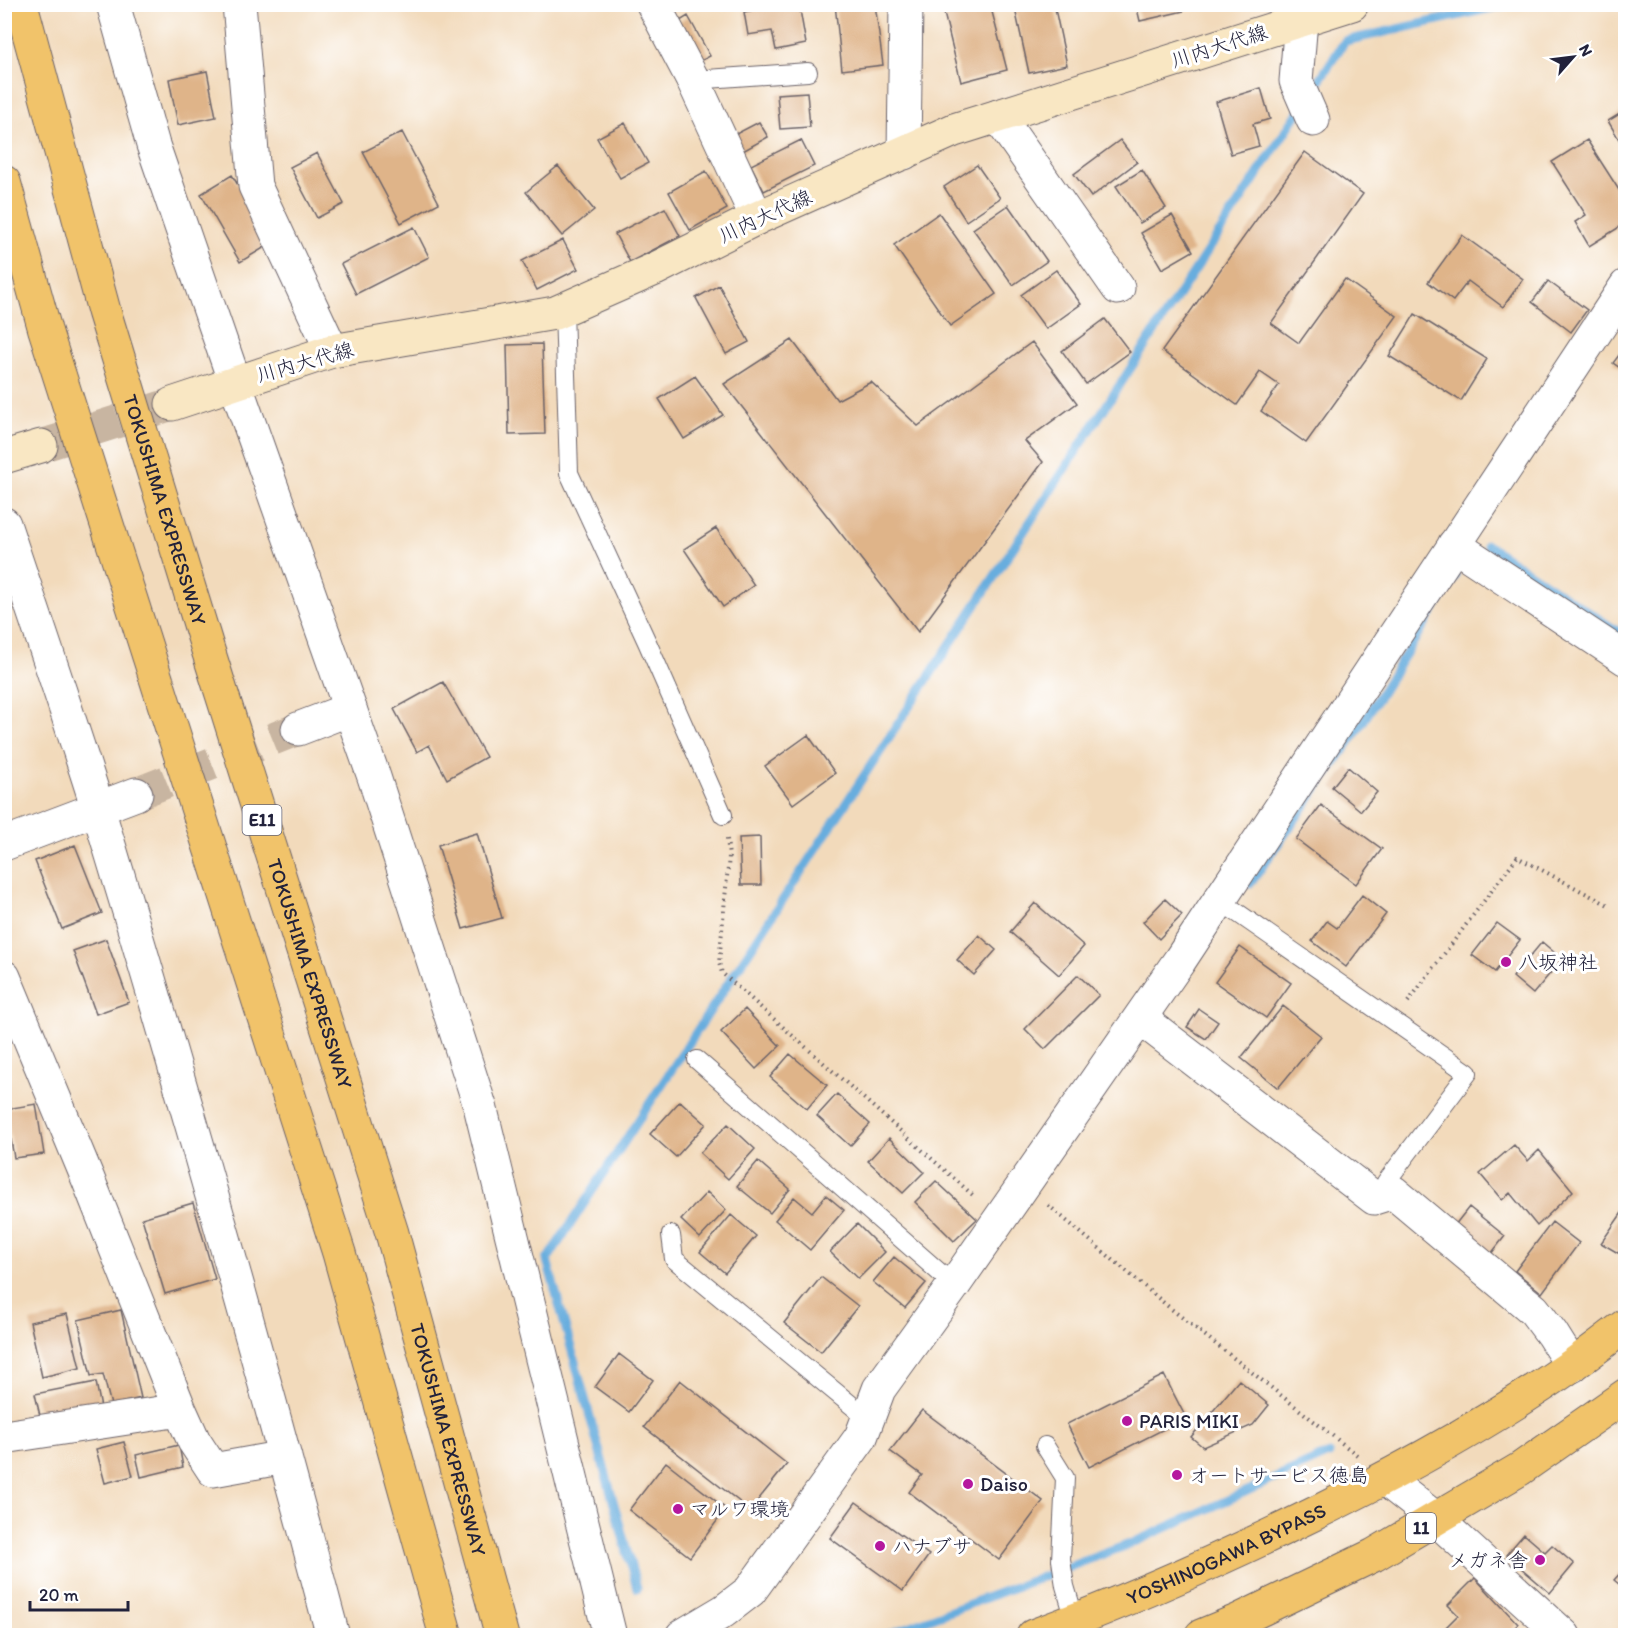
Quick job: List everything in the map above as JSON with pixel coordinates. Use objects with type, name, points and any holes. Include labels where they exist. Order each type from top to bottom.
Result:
[{"type":"highway","name":"TOKUSHIMA EXPRESSWAY","points":[[21,4],[104,311],[208,650],[392,1233],[502,1635]]},
{"type":"highway","points":[[4,182],[45,330],[339,1253],[446,1635]]},
{"type":"highway","name":"YOSHINOGAWA BYPASS","points":[[1033,1635],[1211,1564],[1345,1500],[1486,1421],[1572,1366],[1626,1325]]},
{"type":"highway","name":"11","points":[[1201,1635],[1238,1621],[1374,1555],[1520,1469],[1626,1395]]},
{"type":"main road","name":"川内大代線","points":[[172,404],[332,351],[555,313],[656,269],[757,218],[954,130],[1353,4]]},
{"type":"main road","points":[[4,457],[41,446]]},
{"type":"street","points":[[113,4],[153,145],[378,789],[480,1106],[610,1635]]},
{"type":"street","points":[[239,4],[255,186],[332,351]]},
{"type":"street","points":[[653,4],[693,80],[757,218]]},
{"type":"street","points":[[904,153],[906,4]]},
{"type":"street","points":[[1301,21],[1296,81],[1313,120]]},
{"type":"street","points":[[998,116],[1118,288]]},
{"type":"street","points":[[682,1635],[724,1611],[750,1591],[861,1437],[879,1389],[1140,1018],[1626,286]]},
{"type":"street","points":[[4,524],[98,809],[218,1215],[333,1635]]},
{"type":"street","points":[[1454,545],[1626,659]]},
{"type":"street","points":[[298,729],[350,709]]},
{"type":"street","points":[[4,844],[136,794]]},
{"type":"street","points":[[4,977],[194,1441],[213,1470],[285,1457]]},
{"type":"street","points":[[1140,1018],[1374,1198],[1393,1192],[1534,1310],[1572,1366]]},
{"type":"street","points":[[4,1437],[180,1410]]},
{"type":"street","points":[[1384,1479],[1436,1519],[1564,1635]]},
{"type":"lane","points":[[693,80],[808,72]]},
{"type":"lane","points":[[564,309],[569,473],[723,815]]},
{"type":"lane","points":[[1219,900],[1468,1073],[1386,1182],[1393,1192]]},
{"type":"lane","points":[[697,1060],[954,1285]]},
{"type":"lane","points":[[671,1235],[674,1259],[867,1418]]},
{"type":"lane","points":[[1045,1446],[1065,1478],[1061,1567],[1074,1620]]},
{"type":"path","points":[[723,815],[729,856],[719,963],[722,973],[1000,1219]]},
{"type":"path","points":[[1394,1021],[1517,857],[1610,906]]},
{"type":"path","points":[[1023,1185],[1170,1308],[1357,1455],[1384,1479]]},
{"type":"building","points":[[786,4],[799,4],[806,44],[776,50],[772,31],[748,35],[744,12]]},
{"type":"building","points":[[835,4],[875,4],[883,65],[842,70]]},
{"type":"building","points":[[990,4],[1007,70],[961,82],[942,5]]},
{"type":"building","points":[[1014,4],[1054,4],[1067,65],[1029,73]]},
{"type":"building","points":[[1136,4],[1182,4],[1184,11],[1140,21]]},
{"type":"building","points":[[688,16],[710,56],[697,63],[675,24]]},
{"type":"building","points":[[207,71],[216,117],[178,125],[169,79]]},
{"type":"building","points":[[1261,88],[1270,119],[1253,124],[1259,146],[1231,154],[1216,102]]},
{"type":"building","points":[[807,92],[810,127],[780,129],[777,94]]},
{"type":"building","points":[[1626,110],[1626,151],[1608,121]]},
{"type":"building","points":[[759,122],[768,137],[743,151],[734,135]]},
{"type":"building","points":[[625,123],[648,163],[620,178],[597,138]]},
{"type":"building","points":[[402,132],[439,203],[401,223],[363,152]]},
{"type":"building","points":[[801,140],[814,166],[764,191],[751,165]]},
{"type":"building","points":[[1120,140],[1137,162],[1091,197],[1074,174]]},
{"type":"building","points":[[1587,140],[1626,201],[1626,223],[1589,246],[1575,222],[1586,215],[1552,162]]},
{"type":"building","points":[[1305,152],[1363,194],[1271,323],[1299,343],[1345,279],[1397,316],[1306,443],[1261,411],[1279,385],[1260,372],[1237,405],[1162,351]]},
{"type":"building","points":[[317,153],[344,204],[317,218],[290,167]]},
{"type":"building","points":[[977,165],[1000,198],[966,221],[944,187]]},
{"type":"building","points":[[558,166],[594,210],[562,236],[526,192]]},
{"type":"building","points":[[1142,170],[1166,208],[1140,223],[1116,186]]},
{"type":"building","points":[[706,171],[727,209],[690,230],[669,192]]},
{"type":"building","points":[[232,175],[272,243],[240,262],[201,194]]},
{"type":"building","points":[[1008,205],[1047,261],[1013,285],[973,229]]},
{"type":"building","points":[[665,208],[680,236],[630,262],[615,234]]},
{"type":"building","points":[[939,213],[996,294],[950,326],[894,245]]},
{"type":"building","points":[[1172,215],[1193,251],[1162,269],[1141,233]]},
{"type":"building","points":[[414,227],[429,257],[356,294],[341,264]]},
{"type":"building","points":[[1462,235],[1523,279],[1503,307],[1468,281],[1453,301],[1428,282]]},
{"type":"building","points":[[563,240],[578,269],[537,290],[522,261]]},
{"type":"building","points":[[1056,270],[1081,304],[1046,329],[1021,295]]},
{"type":"building","points":[[1548,281],[1587,310],[1571,332],[1532,302]]},
{"type":"building","points":[[719,285],[749,342],[726,354],[696,298]]},
{"type":"building","points":[[1415,314],[1487,359],[1461,401],[1389,356]]},
{"type":"building","points":[[1105,319],[1130,352],[1086,384],[1062,351]]},
{"type":"building","points":[[792,340],[837,400],[871,382],[918,426],[1032,342],[1077,403],[1025,441],[1043,462],[918,632],[724,384]]},
{"type":"building","points":[[542,344],[545,434],[509,435],[507,345]]},
{"type":"building","points":[[1626,346],[1626,372],[1613,363]]},
{"type":"building","points":[[695,376],[723,415],[684,439],[659,399]]},
{"type":"building","points":[[716,528],[754,585],[723,607],[684,549]]},
{"type":"building","points":[[443,682],[486,757],[447,779],[429,745],[417,752],[394,709]]},
{"type":"building","points":[[808,735],[835,773],[793,804],[765,766]]},
{"type":"building","points":[[1348,767],[1377,792],[1361,811],[1332,787]]},
{"type":"building","points":[[1321,805],[1382,849],[1356,884],[1296,839]]},
{"type":"building","points":[[477,833],[502,918],[463,929],[438,845]]},
{"type":"building","points":[[760,837],[761,885],[741,885],[739,838]]},
{"type":"building","points":[[75,845],[102,913],[62,929],[35,861]]},
{"type":"building","points":[[1362,895],[1386,914],[1346,967],[1312,941],[1327,921],[1337,928]]},
{"type":"building","points":[[1165,899],[1182,915],[1159,939],[1143,922]]},
{"type":"building","points":[[1035,903],[1084,946],[1059,975],[1010,932]]},
{"type":"building","points":[[1497,923],[1520,940],[1495,972],[1472,955]]},
{"type":"building","points":[[979,935],[996,950],[974,975],[957,960]]},
{"type":"building","points":[[106,939],[129,1002],[96,1014],[73,951]]},
{"type":"building","points":[[1542,942],[1562,959],[1533,994],[1513,977]]},
{"type":"building","points":[[1240,947],[1291,983],[1266,1018],[1215,982]]},
{"type":"building","points":[[1078,975],[1099,995],[1045,1049],[1025,1029]]},
{"type":"building","points":[[1283,1006],[1321,1036],[1278,1088],[1241,1058]]},
{"type":"building","points":[[745,1009],[780,1046],[756,1069],[721,1032]]},
{"type":"building","points":[[1199,1009],[1218,1022],[1206,1039],[1187,1027]]},
{"type":"building","points":[[790,1054],[827,1085],[807,1109],[770,1077]]},
{"type":"building","points":[[837,1094],[870,1124],[850,1146],[817,1116]]},
{"type":"building","points":[[680,1101],[706,1124],[676,1157],[650,1134]]},
{"type":"building","points":[[36,1104],[44,1154],[14,1158],[6,1109]]},
{"type":"building","points":[[728,1124],[755,1149],[728,1179],[700,1153]]},
{"type":"building","points":[[889,1138],[924,1172],[903,1193],[868,1161]]},
{"type":"building","points":[[1514,1145],[1528,1161],[1539,1150],[1573,1191],[1537,1226],[1510,1193],[1502,1200],[1480,1174]]},
{"type":"building","points":[[758,1161],[790,1189],[770,1213],[737,1186]]},
{"type":"building","points":[[936,1181],[977,1219],[954,1241],[915,1202]]},
{"type":"building","points":[[707,1192],[726,1210],[700,1238],[681,1220]]},
{"type":"building","points":[[826,1195],[844,1210],[810,1250],[775,1220],[794,1197],[812,1212]]},
{"type":"building","points":[[193,1203],[215,1279],[165,1294],[142,1218]]},
{"type":"building","points":[[1469,1207],[1505,1236],[1487,1259],[1451,1230]]},
{"type":"building","points":[[1626,1207],[1626,1246],[1618,1253],[1601,1243]]},
{"type":"building","points":[[731,1215],[756,1236],[725,1273],[700,1252]]},
{"type":"building","points":[[1552,1222],[1579,1243],[1542,1293],[1515,1271]]},
{"type":"building","points":[[857,1224],[885,1252],[858,1279],[830,1252]]},
{"type":"building","points":[[894,1257],[926,1283],[905,1308],[873,1282]]},
{"type":"building","points":[[821,1277],[858,1306],[821,1352],[784,1323]]},
{"type":"building","points":[[121,1310],[141,1398],[111,1405],[103,1374],[91,1376],[78,1320]]},
{"type":"building","points":[[67,1314],[80,1368],[42,1377],[30,1322]]},
{"type":"building","points":[[619,1354],[653,1380],[629,1412],[595,1387]]},
{"type":"building","name":"PARIS MIKI","points":[[1164,1375],[1186,1418],[1089,1467],[1067,1424]]},
{"type":"building","points":[[680,1380],[787,1464],[750,1510],[644,1427]]},
{"type":"building","points":[[1239,1380],[1269,1405],[1253,1425],[1203,1447],[1191,1437]]},
{"type":"building","points":[[96,1382],[101,1408],[41,1420],[35,1394]]},
{"type":"building","name":"Daiso","points":[[922,1410],[1043,1501],[999,1560],[909,1492],[922,1475],[890,1451]]},
{"type":"building","points":[[124,1442],[133,1476],[105,1483],[96,1449]]},
{"type":"building","points":[[179,1445],[183,1467],[141,1477],[136,1455]]},
{"type":"building","name":"マルワ環境","points":[[666,1462],[726,1509],[690,1557],[629,1510]]},
{"type":"building","name":"ハナブサ","points":[[856,1502],[929,1555],[903,1591],[830,1538]]},
{"type":"building","name":"メガネ舎","points":[[1524,1534],[1545,1552],[1552,1545],[1574,1564],[1550,1593],[1506,1555]]},
{"type":"building","points":[[1626,1567],[1626,1590],[1614,1580]]},
{"type":"building","points":[[1475,1578],[1518,1624],[1507,1636],[1437,1636],[1458,1615],[1448,1605]]},
{"type":"waterway","points":[[1310,94],[1345,41],[1509,4]]},
{"type":"waterway","points":[[637,1588],[547,1260],[1301,108]]},
{"type":"waterway","points":[[1487,545],[1626,637]]},
{"type":"waterway","points":[[1250,884],[1357,731],[1455,576]]},
{"type":"waterway","points":[[884,1636],[1130,1544],[1329,1454]]},
{"type":"tunnel","points":[[41,446],[172,404]]},
{"type":"tunnel","points":[[136,794],[298,729]]},
{"type":"place","name":"八坂神社","points":[[1506,962]]},
{"type":"place","name":"PARIS MIKI","points":[[1127,1421]]},
{"type":"place","name":"オートサービス徳島","points":[[1177,1475]]},
{"type":"place","name":"Daiso","points":[[968,1484]]},
{"type":"place","name":"マルワ環境","points":[[678,1509]]},
{"type":"place","name":"ハナブサ","points":[[880,1546]]},
{"type":"place","name":"メガネ舎","points":[[1540,1560]]}]
